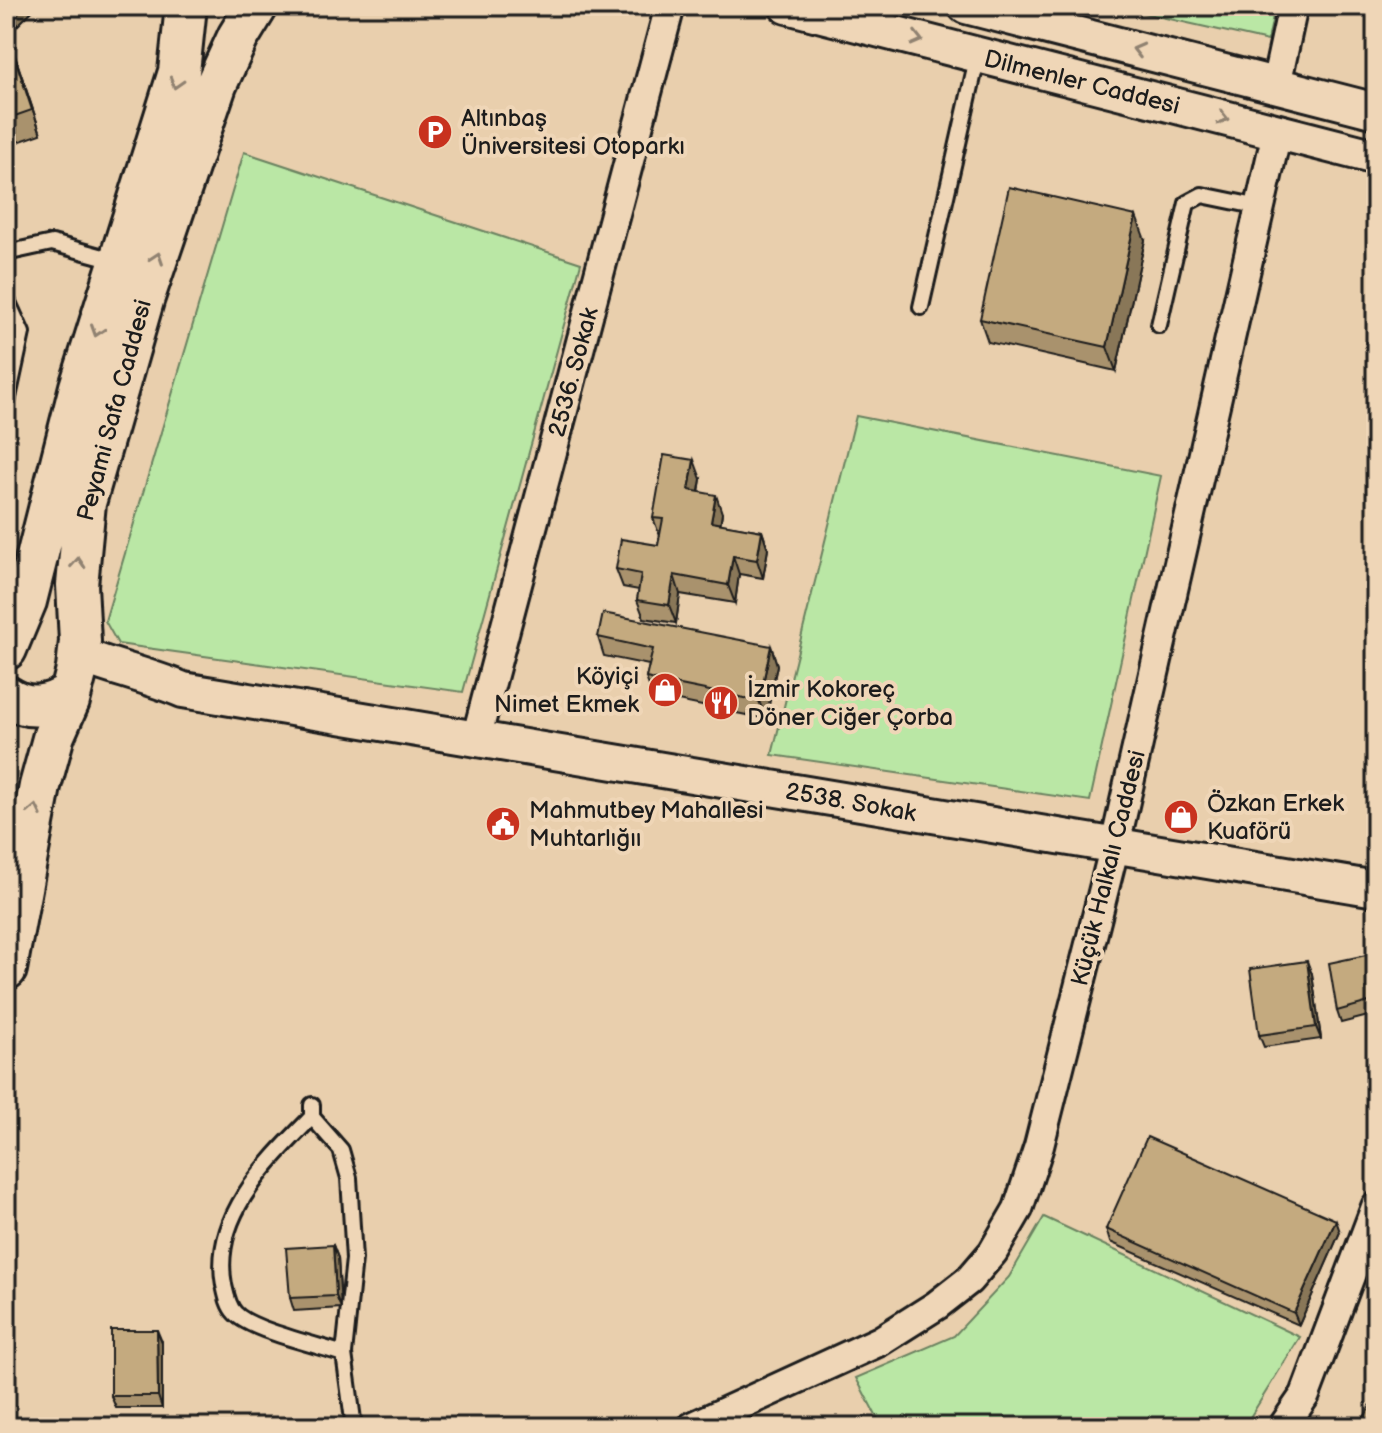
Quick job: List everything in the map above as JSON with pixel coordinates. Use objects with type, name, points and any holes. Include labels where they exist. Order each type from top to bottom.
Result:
[{"type":"main road","name":"Peyami Safa Caddesi","points":[[8,642],[26,601],[80,387],[179,72],[186,6]]},
{"type":"main road","name":"Peyami Safa Caddesi","points":[[6,969],[40,786],[77,663],[77,585],[85,503],[144,297],[216,85],[238,37],[257,6]]},
{"type":"main road","points":[[6,696],[18,704],[35,706],[58,701],[77,663],[65,631],[40,626],[8,642]]},
{"type":"street","name":"2536. Sokak","points":[[476,739],[670,6]]},
{"type":"street","name":"Dilmenler Caddesi","points":[[787,6],[1376,157]]},
{"type":"street","name":"Dilmenler Caddesi","points":[[966,6],[1376,111]]},
{"type":"street","points":[[1276,85],[1293,6]]},
{"type":"street","name":"Küçük Halkalı Caddesi","points":[[692,1427],[880,1341],[958,1289],[993,1252],[1018,1209],[1039,1146],[1115,845],[1277,132]]},
{"type":"street","name":"2538. Sokak","points":[[77,663],[96,687],[164,693],[183,690],[1376,889]]},
{"type":"street","points":[[1283,1427],[1305,1395],[1376,1207]]},
{"type":"lane","points":[[921,307],[978,55]]},
{"type":"lane","points":[[1159,325],[1187,203],[1202,195],[1260,207]]},
{"type":"lane","points":[[6,253],[52,243],[120,261]]},
{"type":"lane","points":[[6,298],[22,333],[6,407]]},
{"type":"lane","points":[[344,1354],[243,1319],[235,1313],[227,1299],[223,1276],[223,1246],[235,1209],[312,1111],[341,1150],[349,1178],[354,1259],[344,1354],[354,1427]]},
{"type":"green space","points":[[1112,6],[1275,6],[1268,41]]},
{"type":"green space","points":[[244,152],[581,263],[463,692],[118,644],[105,621]]},
{"type":"green space","points":[[856,416],[1161,476],[1090,801],[772,755]]},
{"type":"green space","points":[[1044,1217],[1300,1337],[1244,1427],[882,1427],[856,1378],[954,1336],[1009,1277]]},
{"type":"building","points":[[6,31],[32,110],[6,119]]},
{"type":"building","points":[[1009,187],[1136,216],[1107,347],[980,319]]},
{"type":"building","points":[[664,455],[694,460],[689,490],[716,495],[711,522],[762,531],[757,560],[733,556],[728,585],[674,575],[669,605],[637,600],[641,574],[616,569],[621,539],[658,545],[663,519],[653,518]]},
{"type":"building","points":[[603,613],[771,646],[759,701],[646,678],[653,649],[598,637]]},
{"type":"building","points":[[1371,954],[1376,1000],[1337,1011],[1329,963]]},
{"type":"building","points":[[1307,961],[1316,1027],[1259,1035],[1250,969]]},
{"type":"building","points":[[1147,1137],[1336,1220],[1294,1313],[1106,1229]]},
{"type":"building","points":[[333,1245],[336,1296],[290,1298],[286,1248]]},
{"type":"building","points":[[111,1330],[157,1330],[158,1396],[111,1396]]},
{"type":"building","points":[[1376,1395],[1376,1427],[1359,1427]]},
{"type":"building","points":[[95,1419],[96,1427],[49,1427],[49,1423]]},
{"type":"place","name":"Altınbaş Üniversitesi Otoparkı","points":[[435,132]]},
{"type":"place","name":"Köyiçi Nimet Ekmek","points":[[665,690]]},
{"type":"place","name":"İzmir Kokoreç Döner Ciğer Çorba","points":[[721,703]]},
{"type":"place","name":"Özkan Erkek Kuaförü","points":[[1181,817]]},
{"type":"place","name":"Mahmutbey Mahallesi Muhtarlığıı","points":[[503,824]]}]
